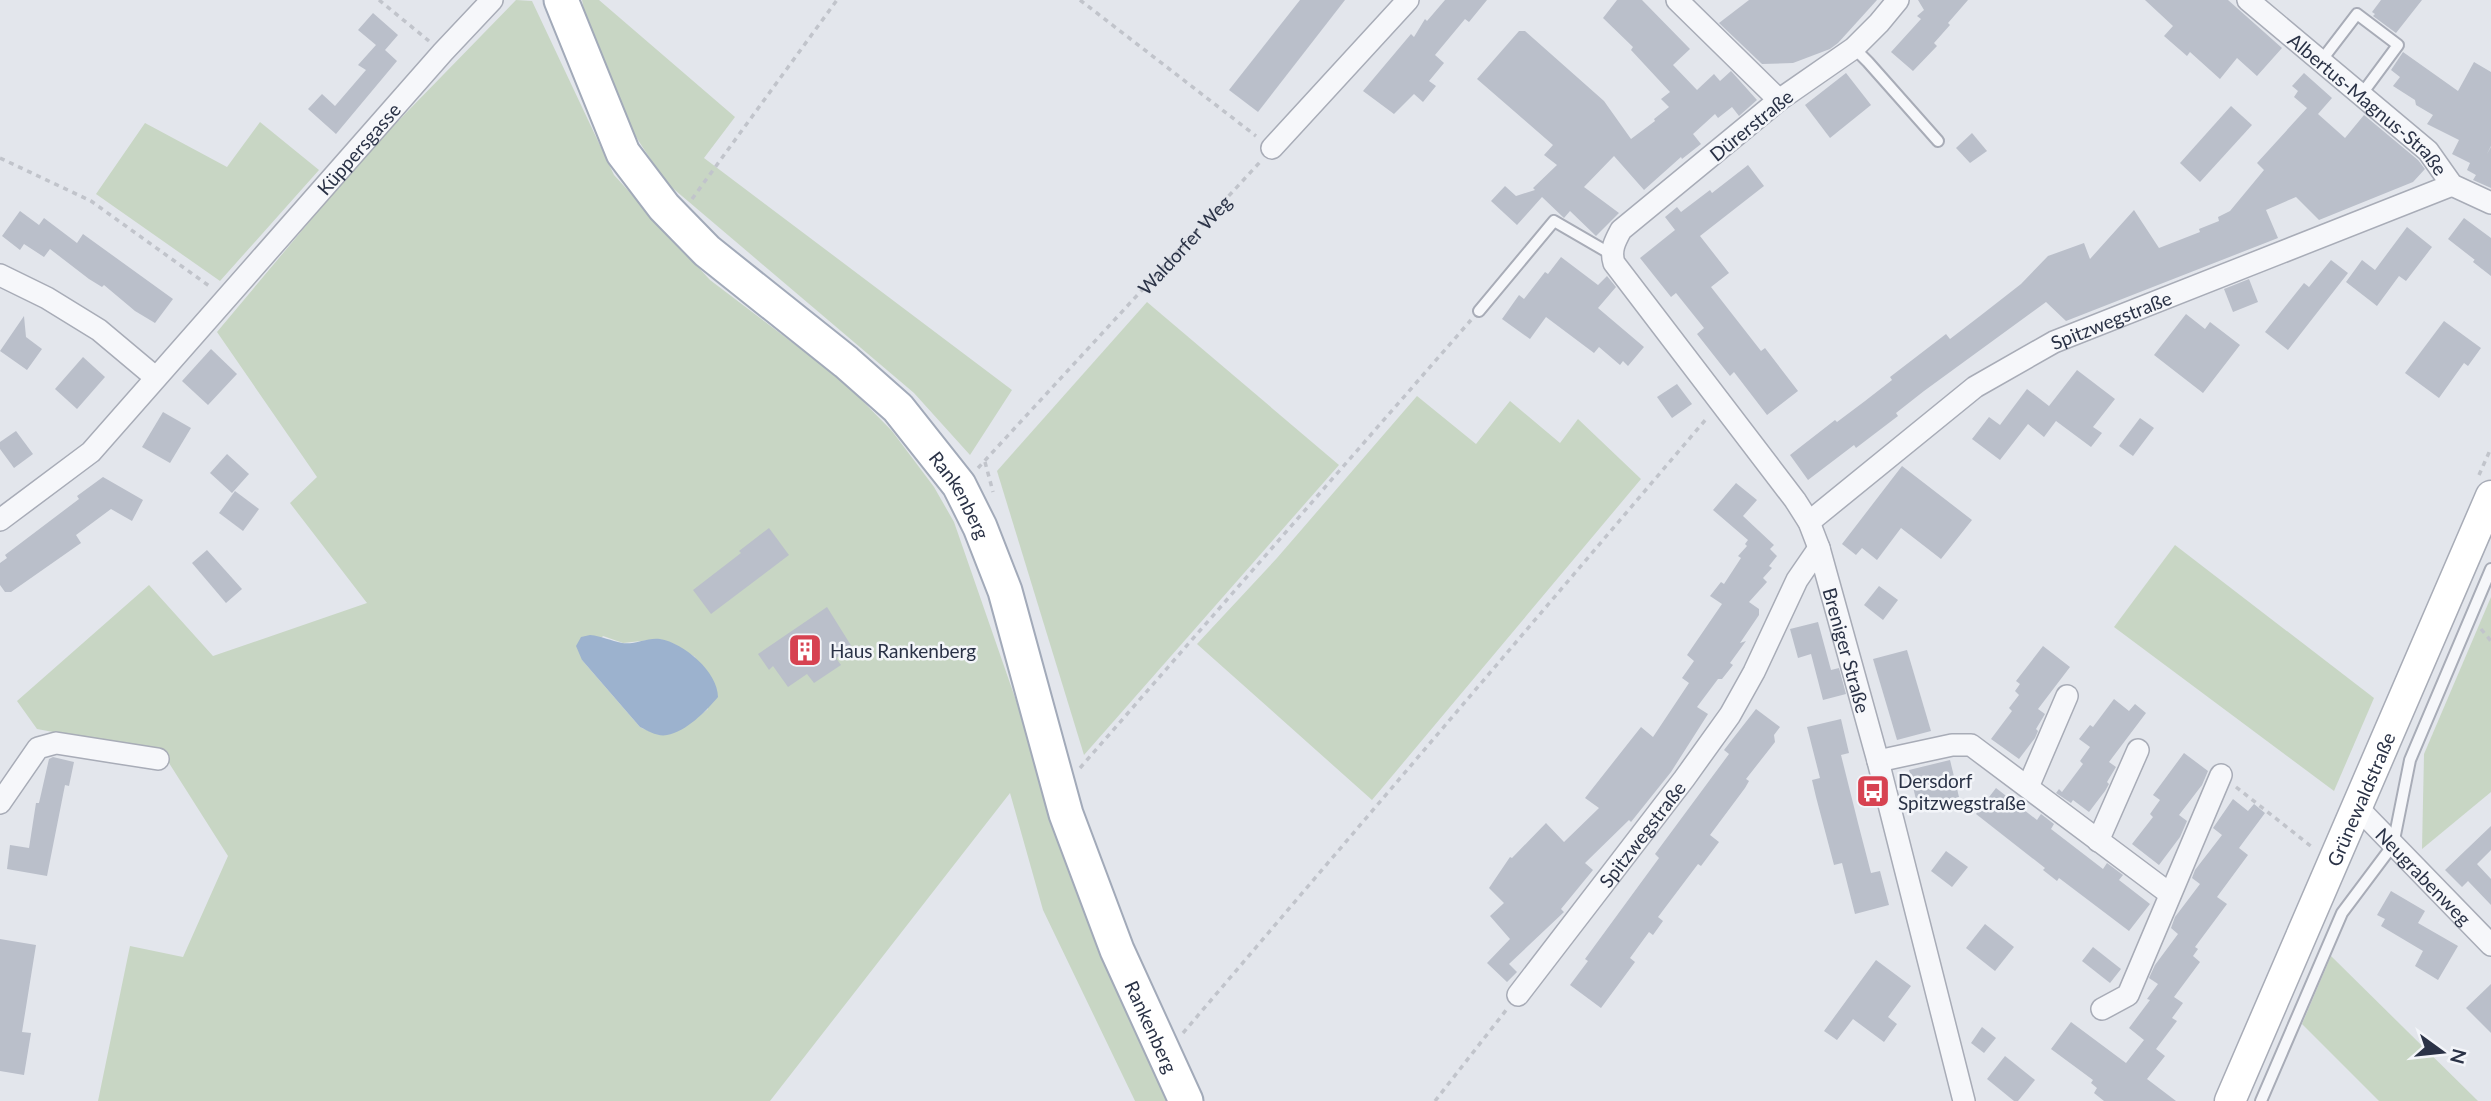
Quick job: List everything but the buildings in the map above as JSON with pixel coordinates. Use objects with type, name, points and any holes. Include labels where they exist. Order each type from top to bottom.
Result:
[{"type":"main road","name":"Rankenberg","points":[[561,0],[623,153],[664,207],[707,251],[846,362],[898,408],[959,485],[980,527],[1005,591],[1071,827],[1117,950],[1186,1101]]},
{"type":"main road","name":"Grünewaldstraße","points":[[2230,1101],[2491,496]]},
{"type":"street","name":"Küppersgasse","points":[[0,520],[91,452],[443,52],[492,0]]},
{"type":"street","points":[[1272,148],[1408,0]]},
{"type":"street","points":[[1677,0],[1779,100]]},
{"type":"street","name":"Dürerstraße","points":[[1611,254],[1621,230],[1779,100],[1854,48],[1898,0]]},
{"type":"street","name":"Albertus-Magnus-Straße","points":[[2248,0],[2428,151],[2452,185],[2491,203]]},
{"type":"street","name":"Spitzwegstraße","points":[[1809,522],[1975,387],[2054,342],[2452,185]]},
{"type":"street","name":"Breniger Straße","points":[[1611,254],[1614,263],[1809,522],[1819,548],[1878,761],[1964,1101]]},
{"type":"street","points":[[0,275],[47,298],[99,330],[155,377]]},
{"type":"street","name":"Spitzwegstraße","points":[[1518,995],[1730,715],[1754,672],[1797,580],[1819,548]]},
{"type":"street","points":[[2028,787],[2067,696]]},
{"type":"street","points":[[0,803],[38,748],[56,743],[158,759]]},
{"type":"street","points":[[1878,761],[1952,745],[1971,745],[2170,894]]},
{"type":"street","points":[[2098,841],[2138,750]]},
{"type":"street","points":[[2102,1009],[2127,995],[2221,775]]},
{"type":"street","name":"Neugrabenweg","points":[[2357,807],[2491,945]]},
{"type":"lane","points":[[2321,61],[2357,14],[2398,46],[2361,95]]},
{"type":"lane","points":[[1854,48],[1938,141]]},
{"type":"lane","points":[[1479,310],[1554,221],[1611,254]]},
{"type":"lane","name":"Grünewaldstraße","points":[[2261,1101],[2342,913],[2393,845],[2410,760],[2491,569]]},
{"type":"path","points":[[379,0],[443,52]]},
{"type":"path","points":[[677,220],[837,0]]},
{"type":"path","points":[[1080,0],[1272,148]]},
{"type":"path","name":"Waldorfer Weg","points":[[959,485],[985,462],[1272,148]]},
{"type":"path","points":[[0,158],[91,201],[226,297]]},
{"type":"path","points":[[1077,771],[1479,310]]},
{"type":"path","points":[[1180,1037],[1720,404]]},
{"type":"path","points":[[2221,775],[2314,849]]},
{"type":"path","points":[[1435,1101],[1518,995]]},
{"type":"green space","points":[[516,0],[532,1],[614,175],[710,280],[843,381],[892,431],[934,487],[954,522],[1020,712],[1070,876],[1167,1101],[1135,1101],[1043,910],[1010,793],[770,1101],[98,1101],[130,946],[183,957],[228,856],[162,752],[37,729],[17,701],[149,585],[213,656],[367,603],[290,503],[317,477],[217,332],[366,154]],"holes":[[[603,636],[623,643],[659,639],[674,644],[695,657],[708,709],[684,727],[669,733],[660,734],[640,727],[582,660]]]},
{"type":"green space","points":[[582,0],[599,0],[735,117],[704,158],[1012,390],[970,455],[914,393],[669,185],[634,134],[605,81],[590,43]]},
{"type":"green space","points":[[260,122],[319,170],[220,281],[96,194],[145,123],[227,167]]},
{"type":"green space","points":[[1147,302],[1339,465],[1084,755],[997,471]]},
{"type":"green space","points":[[1417,396],[1476,444],[1510,401],[1560,443],[1578,419],[1641,479],[1372,800],[1197,644],[1277,558]]},
{"type":"green space","points":[[2175,545],[2374,698],[2334,791],[2114,627]]},
{"type":"green space","points":[[2491,597],[2491,792],[2422,849],[2424,754]]},
{"type":"green space","points":[[2331,956],[2478,1101],[2379,1101],[2302,1024]]},
{"type":"water","points":[[590,635],[627,643],[660,639],[679,646],[706,669],[716,687],[718,697],[681,730],[660,735],[646,730],[640,727],[582,660],[576,646],[581,637]]},
{"type":"place","name":"Haus Rankenberg","points":[[805,650]]},
{"type":"place","name":"Dersdorf Spitzwegstraße","points":[[1873,791]]}]
